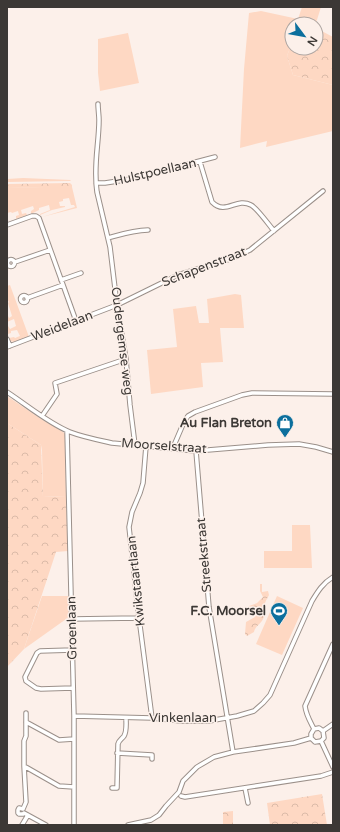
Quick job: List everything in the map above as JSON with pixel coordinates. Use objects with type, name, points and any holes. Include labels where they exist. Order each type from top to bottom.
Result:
[{"type":"street","name":"Oudergemse weg","points":[[98,104],[99,120],[96,152],[96,183],[110,247],[117,305],[126,359],[135,445]]},
{"type":"street","name":"Hulstpoellaan","points":[[96,183],[131,179],[215,157]]},
{"type":"street","points":[[200,162],[213,204],[223,208],[240,203],[247,203],[253,206],[274,231]]},
{"type":"street","name":"Schapenstraat","points":[[117,305],[178,275],[233,258],[250,250],[323,192]]},
{"type":"street","points":[[7,225],[32,216],[37,216],[40,220],[76,321]]},
{"type":"street","points":[[108,238],[136,230],[148,230]]},
{"type":"street","points":[[15,262],[50,250]]},
{"type":"street","points":[[61,280],[81,273]]},
{"type":"street","points":[[27,298],[63,285]]},
{"type":"street","name":"Weidelaan","points":[[8,347],[117,305]]},
{"type":"street","points":[[7,339],[8,347]]},
{"type":"street","points":[[42,416],[57,394],[55,383],[126,359]]},
{"type":"street","name":"Moorselstraat","points":[[7,392],[67,431],[99,440],[196,451],[268,444],[291,444],[311,446],[333,452]]},
{"type":"street","points":[[173,449],[184,422],[190,415],[242,395],[252,393],[333,394]]},
{"type":"street","name":"Groenlaan","points":[[67,431],[74,716],[74,825]]},
{"type":"street","name":"Kwikstaartlaan","points":[[146,446],[143,483],[132,512],[130,527],[139,618],[152,718]]},
{"type":"street","name":"Streekstraat","points":[[196,451],[209,607],[233,752]]},
{"type":"street","name":"Vinkenlaan","points":[[74,716],[209,721],[227,718],[254,710],[270,695],[312,601],[326,582],[333,577]]},
{"type":"street","points":[[72,619],[139,618]]},
{"type":"street","points":[[314,729],[308,718],[305,706],[333,644]]},
{"type":"street","points":[[72,650],[40,651],[37,653],[25,677],[26,681],[36,688],[73,688]]},
{"type":"street","points":[[26,713],[26,736],[24,741],[26,802],[23,811],[46,825]]},
{"type":"street","points":[[112,788],[117,788],[118,742],[124,737],[125,734],[126,718]]},
{"type":"street","points":[[26,722],[59,740],[74,739]]},
{"type":"street","points":[[323,732],[333,724]]},
{"type":"street","points":[[314,729],[319,728],[323,732],[324,736],[321,741]]},
{"type":"street","points":[[314,729],[311,732],[311,738],[315,742],[321,741]]},
{"type":"street","points":[[128,825],[152,820],[159,816],[169,802],[179,792],[183,781],[197,767],[214,757],[233,752],[294,743],[311,738]]},
{"type":"street","points":[[321,741],[333,767]]},
{"type":"street","points":[[117,753],[152,755],[152,759]]},
{"type":"street","points":[[24,766],[59,786],[74,787]]},
{"type":"street","points":[[169,802],[181,796],[185,798],[321,776],[333,772]]},
{"type":"street","points":[[245,788],[248,803]]},
{"type":"street","points":[[179,792],[181,796]]},
{"type":"street","points":[[22,825],[28,815]]},
{"type":"green space","points":[[302,7],[321,7],[318,16],[299,16]]},
{"type":"green space","points":[[261,11],[284,16],[284,56],[287,56],[293,75],[333,85],[333,131],[266,147],[267,141],[240,148],[244,69],[249,13]]},
{"type":"green space","points":[[324,32],[333,37],[333,85],[293,75],[287,56],[324,56]]},
{"type":"green space","points":[[128,33],[139,83],[100,91],[98,73],[98,39]]},
{"type":"green space","points":[[23,178],[71,180],[7,182],[7,179]]},
{"type":"green space","points":[[70,183],[72,187],[7,188],[7,184]]},
{"type":"green space","points":[[72,187],[77,208],[42,217],[75,207],[74,205],[71,205],[69,198],[63,199],[63,201],[59,202],[60,206],[65,207],[40,215],[50,210],[49,205],[39,208],[39,210],[31,214],[31,211],[34,209],[33,206],[21,210],[22,214],[26,213],[27,215],[16,219],[16,216],[19,215],[18,211],[7,213],[7,188]]},
{"type":"green space","points":[[10,285],[29,337],[14,342],[10,341],[9,338],[20,336],[17,330],[11,331],[11,333],[8,334],[8,326],[10,329],[16,326],[14,319],[7,322],[7,314],[9,318],[12,316],[7,299],[7,286]]},
{"type":"green space","points":[[235,294],[241,295],[244,328],[220,328],[223,362],[201,363],[203,387],[151,394],[147,350],[177,347],[173,309],[196,306],[199,323],[209,323],[207,299]]},
{"type":"green space","points":[[7,396],[65,434],[66,496],[43,497],[41,445],[7,423]]},
{"type":"green space","points":[[7,423],[41,445],[43,497],[66,496],[68,551],[56,552],[24,649],[7,667]]},
{"type":"green space","points":[[292,525],[310,525],[312,568],[264,568],[264,551],[292,551]]},
{"type":"green space","points":[[260,584],[262,584],[262,592],[268,591],[269,595],[264,605],[264,617],[254,632],[247,636],[245,634],[246,622],[255,617],[257,614],[255,609],[251,609],[249,606],[257,603],[263,597],[260,591]]},
{"type":"green space","points":[[42,596],[69,596],[69,617],[24,649]]},
{"type":"green space","name":"F.C. Moorsel","points":[[277,596],[303,608],[282,655],[256,644]]},
{"type":"green space","points":[[322,794],[327,825],[270,825],[267,803]]},
{"type":"green space","points":[[233,811],[233,825],[223,825],[223,812]]},
{"type":"place","name":"Au Flan Breton","points":[[285,438]]},
{"type":"place","name":"F.C. Moorsel","points":[[279,626]]}]
